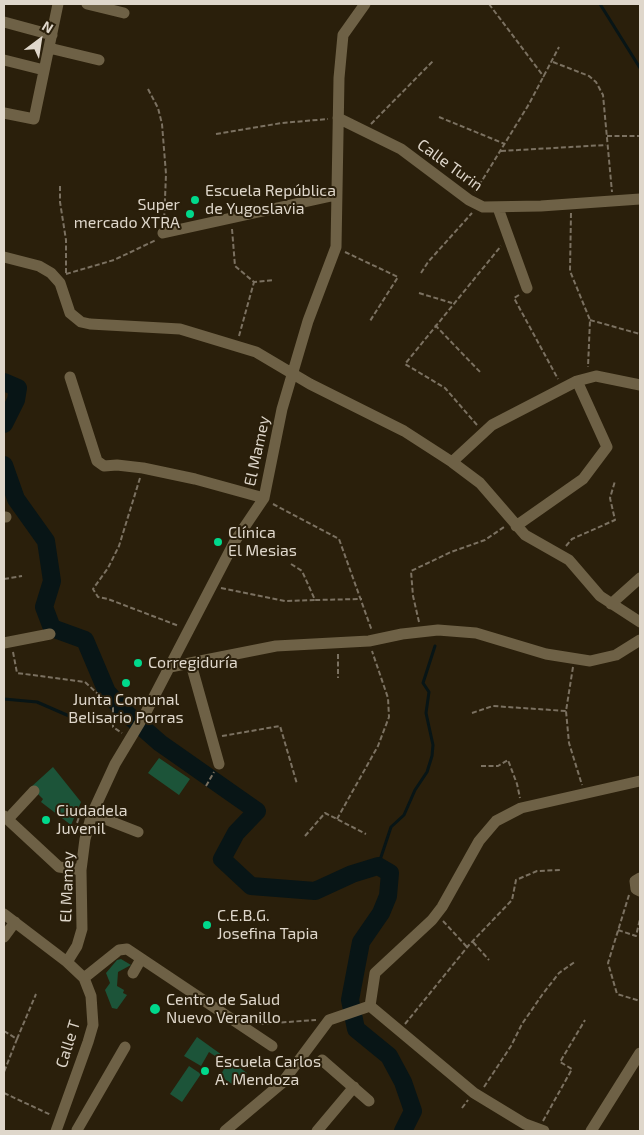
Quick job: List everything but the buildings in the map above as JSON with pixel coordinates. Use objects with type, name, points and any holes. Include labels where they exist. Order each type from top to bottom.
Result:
[{"type":"street","points":[[4,113],[34,119],[58,4]]},
{"type":"street","points":[[87,4],[124,13]]},
{"type":"street","name":"El Mamey","points":[[67,962],[77,946],[82,929],[81,870],[85,839],[92,814],[106,782],[145,714],[235,541],[268,501],[282,409],[308,322],[336,247],[338,118],[343,35],[365,4]]},
{"type":"street","points":[[4,22],[52,35]]},
{"type":"street","points":[[49,48],[98,60]]},
{"type":"street","points":[[4,60],[44,70]]},
{"type":"street","name":"Calle Turin","points":[[338,118],[401,149],[474,203],[498,208],[640,199]]},
{"type":"street","points":[[163,233],[336,196]]},
{"type":"street","points":[[498,208],[527,288]]},
{"type":"street","points":[[4,257],[39,266],[63,278],[70,313],[81,322],[180,329],[236,345],[256,352],[310,384],[404,431],[452,462],[484,487],[529,538],[559,554],[574,566],[596,593],[640,622]]},
{"type":"street","points":[[452,462],[483,432],[506,417],[582,379],[596,376],[640,385]]},
{"type":"street","points":[[70,377],[97,461],[104,466],[117,465],[143,468],[195,479],[268,501]]},
{"type":"street","points":[[514,523],[583,479],[606,447],[582,379]]},
{"type":"street","points":[[611,604],[640,578]]},
{"type":"street","points":[[170,667],[191,664],[237,652],[276,646],[372,641],[421,631],[466,631],[529,650],[590,661],[616,655],[640,640]]},
{"type":"street","points":[[8,642],[50,634]]},
{"type":"street","points":[[191,664],[219,764]]},
{"type":"street","points":[[365,1008],[375,973],[437,914],[484,834],[496,821],[521,808],[640,781]]},
{"type":"street","points":[[34,791],[6,817],[59,867],[81,870]]},
{"type":"street","points":[[92,814],[138,832]]},
{"type":"street","points":[[638,890],[635,881],[640,878]]},
{"type":"street","name":"Calle T","points":[[4,914],[67,962],[84,978],[91,996],[93,1025],[56,1131]]},
{"type":"street","points":[[4,937],[15,922]]},
{"type":"street","points":[[84,978],[122,948],[142,959],[272,1046]]},
{"type":"street","points":[[133,972],[142,959]]},
{"type":"street","points":[[225,1131],[282,1083],[328,1020],[365,1008],[400,1030],[420,1050],[478,1095],[525,1124],[541,1130]]},
{"type":"street","points":[[60,1120],[78,1131],[125,1047]]},
{"type":"street","points":[[591,1131],[640,1053]]},
{"type":"street","points":[[322,1060],[369,1101]]},
{"type":"street","points":[[317,1131],[354,1087]]},
{"type":"path","points":[[489,4],[544,77]]},
{"type":"path","points":[[421,273],[474,203],[501,151],[553,62],[559,47]]},
{"type":"path","points":[[364,130],[433,61]]},
{"type":"path","points":[[553,62],[589,76],[596,82],[603,95],[607,136],[606,145],[613,201]]},
{"type":"path","points":[[60,186],[60,202],[66,240],[63,278],[136,251],[154,242],[163,233],[166,214],[166,174],[162,124],[158,108],[148,89]]},
{"type":"path","points":[[439,117],[505,144]]},
{"type":"path","points":[[216,134],[282,123],[338,118]]},
{"type":"path","points":[[607,136],[640,136]]},
{"type":"path","points":[[501,151],[606,145]]},
{"type":"path","points":[[571,203],[570,271],[590,320],[582,379]]},
{"type":"path","points":[[230,219],[235,266],[254,282],[274,280]]},
{"type":"path","points":[[483,432],[445,388],[405,364],[452,303],[468,288],[508,237]]},
{"type":"path","points":[[336,247],[398,278],[370,321]]},
{"type":"path","points":[[236,345],[254,282]]},
{"type":"path","points":[[527,288],[514,298],[563,387]]},
{"type":"path","points":[[419,292],[452,303]]},
{"type":"path","points":[[590,320],[640,334]]},
{"type":"path","points":[[435,325],[481,373]]},
{"type":"path","points":[[143,468],[118,546],[108,568],[93,589],[98,597],[108,598],[188,629]]},
{"type":"path","points":[[559,554],[572,539],[615,520],[610,498],[615,481]]},
{"type":"path","points":[[268,501],[339,539],[362,599],[388,698],[389,717],[378,746],[337,819]]},
{"type":"path","points":[[421,631],[413,596],[412,571],[451,552],[485,540],[514,523]]},
{"type":"path","points":[[291,564],[302,571],[315,600]]},
{"type":"path","points":[[4,579],[22,576]]},
{"type":"path","points":[[217,586],[285,601],[362,599]]},
{"type":"path","points":[[8,642],[17,673],[85,682],[114,708],[113,727],[131,736]]},
{"type":"path","points":[[338,644],[338,678]]},
{"type":"path","points":[[574,659],[566,711],[569,743],[584,795]]},
{"type":"path","points":[[472,713],[493,706],[566,711]]},
{"type":"path","points":[[212,738],[280,726],[297,784]]},
{"type":"path","points":[[481,766],[498,766],[508,760],[517,784],[521,808]]},
{"type":"path","points":[[206,786],[219,764]]},
{"type":"path","points":[[305,836],[325,813],[366,834]]},
{"type":"path","points":[[400,1030],[473,942],[512,900],[516,880],[537,871],[560,870]]},
{"type":"path","points":[[638,890],[629,894],[608,963],[617,994],[640,1001]]},
{"type":"path","points":[[437,914],[468,948]]},
{"type":"path","points":[[636,936],[640,919]]},
{"type":"path","points":[[618,930],[640,936]]},
{"type":"path","points":[[473,942],[489,960]]},
{"type":"path","points":[[478,1095],[511,1046],[522,1024],[559,973],[576,961]]},
{"type":"path","points":[[4,1072],[36,994]]},
{"type":"path","points":[[253,1024],[328,1020]]},
{"type":"path","points":[[541,1130],[572,1069],[560,1062],[585,1020]]},
{"type":"path","points":[[4,1031],[17,1040]]},
{"type":"path","points":[[4,1093],[60,1120]]},
{"type":"green space","points":[[159,758],[190,779],[179,795],[148,773]]},
{"type":"green space","points":[[53,767],[81,802],[71,825],[41,802],[43,799],[31,787]]},
{"type":"green space","points":[[121,959],[131,965],[118,972],[117,986],[124,990],[123,993],[127,995],[117,1009],[112,1008],[105,990],[110,983],[106,973],[117,960]]},
{"type":"green space","points":[[197,1037],[247,1073],[235,1086],[220,1076],[227,1064],[209,1052],[201,1066],[184,1056]]},
{"type":"green space","points":[[189,1066],[201,1074],[182,1102],[170,1094]]},
{"type":"waterway","points":[[600,4],[640,68]]},
{"type":"waterway","points":[[4,382],[18,388],[16,400],[4,424]]},
{"type":"waterway","points":[[4,465],[16,499],[46,541],[52,581],[44,607],[52,628],[85,640],[107,692],[127,714],[160,743],[257,811],[236,833],[222,859],[251,886],[315,891],[352,874],[378,866],[390,873],[388,896],[381,913],[361,942],[350,1000],[356,1029],[389,1056],[403,1082],[413,1111],[403,1131]]},
{"type":"waterway","points":[[378,866],[391,827],[404,815],[415,790],[427,772],[432,756],[433,745],[426,713],[429,692],[423,683],[435,646]]},
{"type":"waterway","points":[[4,699],[37,702],[76,719],[105,718],[127,714]]},
{"type":"place","name":"Escuela República de Yugoslavia","points":[[195,200]]},
{"type":"place","name":"Super mercado XTRA","points":[[190,214]]},
{"type":"place","name":"Clínica El Mesias","points":[[218,542]]},
{"type":"place","name":"Corregiduría","points":[[138,663]]},
{"type":"place","name":"Junta Comunal Belisario Porras","points":[[126,683]]},
{"type":"place","name":"Ciudadela Juvenil","points":[[46,820]]},
{"type":"place","name":"C.E.B.G. Josefina Tapia","points":[[207,925]]},
{"type":"place","name":"Centro de Salud Nuevo Veranillo","points":[[155,1009]]},
{"type":"place","name":"Escuela Carlos A. Mendoza","points":[[205,1071]]}]
